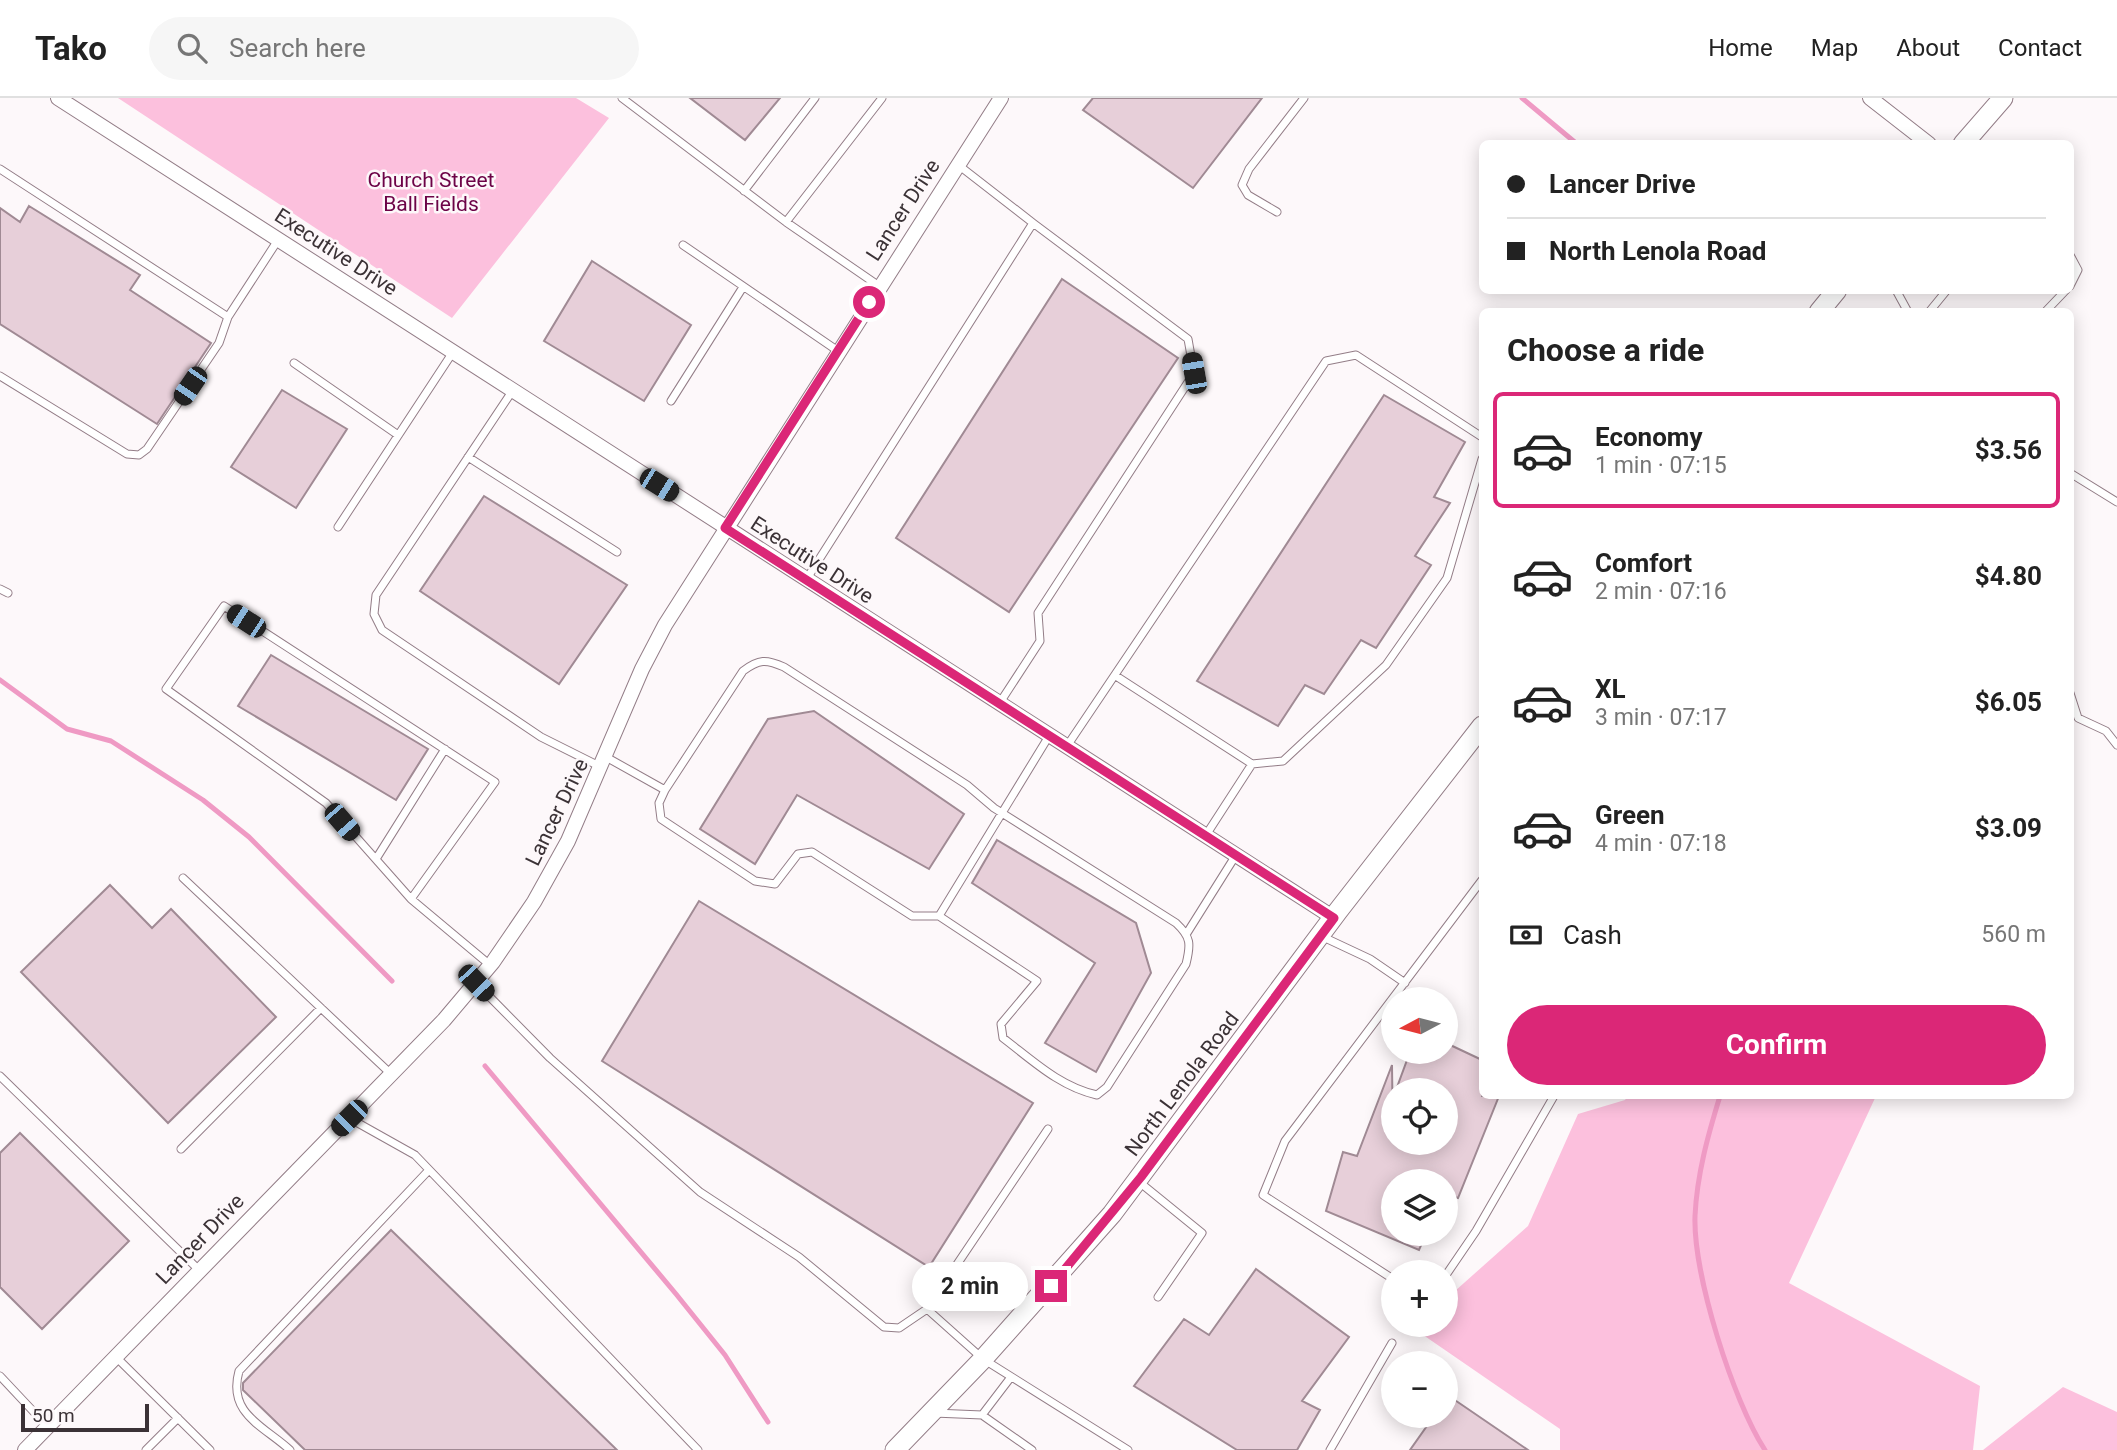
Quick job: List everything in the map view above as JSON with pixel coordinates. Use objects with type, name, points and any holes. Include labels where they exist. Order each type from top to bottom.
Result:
[{"type":"main road","points":[[1966,140],[2003,98]]},
{"type":"main road","points":[[1822,308],[1834,294]]},
{"type":"main road","name":"North Lenola Road","points":[[895,1450],[984,1359],[1082,1250],[1138,1181],[1320,936],[1479,730]]},
{"type":"street","name":"Executive Drive","points":[[58,98],[1334,918]]},
{"type":"street","name":"Lancer Drive","points":[[25,1450],[392,1075],[490,965],[553,871],[604,762],[653,646],[725,528],[1001,98]]},
{"type":"street","points":[[1870,98],[1924,140]]},
{"type":"lane","points":[[622,98],[786,222],[880,286]]},
{"type":"lane","points":[[744,191],[816,98]]},
{"type":"lane","points":[[786,222],[882,98]]},
{"type":"lane","points":[[1277,212],[1248,195],[1242,185],[1249,169],[1304,98]]},
{"type":"lane","points":[[957,164],[1188,339],[1194,373],[1038,613],[1040,641],[999,704]]},
{"type":"lane","points":[[0,169],[228,317]]},
{"type":"lane","points":[[806,580],[1034,223]]},
{"type":"lane","points":[[0,376],[127,454],[139,455],[147,449],[219,343],[228,317],[278,240]]},
{"type":"lane","points":[[683,246],[838,351]]},
{"type":"lane","points":[[671,401],[743,287]]},
{"type":"lane","points":[[1931,308],[1944,294]]},
{"type":"lane","points":[[2049,308],[2062,294]]},
{"type":"lane","points":[[338,527],[453,351]]},
{"type":"lane","points":[[1066,747],[1326,361],[1356,355],[1479,435]]},
{"type":"lane","points":[[294,362],[398,435]]},
{"type":"lane","points":[[513,390],[376,595],[374,614],[377,624],[541,737],[665,790]]},
{"type":"lane","points":[[468,457],[617,552]]},
{"type":"lane","points":[[1116,676],[1252,764],[1283,761],[1386,665],[1447,578],[1479,469]]},
{"type":"lane","points":[[2074,475],[2117,502]]},
{"type":"lane","points":[[0,589],[8,593]]},
{"type":"lane","points":[[411,900],[495,782],[224,607],[166,690],[326,803],[411,900],[490,965]]},
{"type":"lane","points":[[769,660],[967,785],[1001,813],[1186,933],[1191,944],[1186,964],[1107,1087],[1097,1095],[1081,1092],[1053,1077],[1003,1038],[1001,1024],[1037,981],[939,916],[912,916],[813,852],[798,854],[775,884],[755,881],[661,819],[659,803],[665,790],[743,671],[757,661],[769,660]]},
{"type":"lane","points":[[2074,706],[2078,718],[2106,731],[2117,745]]},
{"type":"lane","points":[[939,916],[1049,736]]},
{"type":"lane","points":[[376,859],[445,749]]},
{"type":"lane","points":[[1206,835],[1252,764]]},
{"type":"lane","points":[[1186,933],[1236,855]]},
{"type":"lane","points":[[183,878],[392,1075]]},
{"type":"lane","points":[[1381,1271],[1264,1195],[1285,1141],[1479,884]]},
{"type":"lane","points":[[1320,936],[1370,958],[1405,984]]},
{"type":"lane","points":[[476,983],[550,1058],[700,1192],[799,1257],[884,1327],[899,1328],[927,1309],[1048,1129]]},
{"type":"lane","points":[[181,1149],[321,1008]]},
{"type":"lane","points":[[0,1076],[200,1270]]},
{"type":"lane","points":[[1456,1260],[1476,1231],[1552,1099]]},
{"type":"lane","points":[[349,1118],[415,1155],[698,1450]]},
{"type":"lane","points":[[290,1450],[258,1427],[238,1402],[235,1386],[239,1371],[429,1170]]},
{"type":"lane","points":[[1138,1181],[1202,1233],[1158,1297]]},
{"type":"lane","points":[[927,1309],[984,1359],[1128,1450]]},
{"type":"lane","points":[[1330,1450],[1392,1343]]},
{"type":"lane","points":[[116,1357],[211,1450]]},
{"type":"lane","points":[[0,1376],[47,1426]]},
{"type":"lane","points":[[982,1415],[1012,1377]]},
{"type":"lane","points":[[930,1413],[982,1415],[1032,1450]]},
{"type":"lane","points":[[146,1450],[178,1418]]},
{"type":"green space","name":"Church Street Ball Fields","points":[[118,98],[576,98],[609,118],[452,318]]},
{"type":"green space","points":[[1626,1099],[1875,1099],[1789,1283],[1980,1386],[1973,1450],[1560,1450],[1560,1429],[1458,1359],[1458,1351],[1446,1351],[1426,1337],[1458,1337],[1458,1288],[1528,1226],[1578,1114]]},
{"type":"green space","points":[[2063,1387],[2117,1412],[2117,1450],[1983,1450]]},
{"type":"building","points":[[690,98],[780,98],[745,140]]},
{"type":"building","points":[[1093,98],[1262,98],[1193,188],[1083,110]]},
{"type":"building","points":[[29,206],[140,275],[130,290],[211,343],[157,424],[0,324],[0,208],[20,222]]},
{"type":"building","points":[[592,261],[691,325],[644,401],[544,341]]},
{"type":"building","points":[[1062,279],[1178,358],[1009,612],[896,538]]},
{"type":"building","points":[[282,390],[347,429],[296,508],[231,467]]},
{"type":"building","points":[[1384,395],[1465,442],[1434,497],[1450,503],[1415,556],[1431,565],[1376,648],[1361,640],[1324,694],[1305,685],[1278,726],[1197,681]]},
{"type":"building","points":[[484,496],[627,585],[559,684],[420,591]]},
{"type":"building","points":[[271,655],[428,749],[396,800],[238,706]]},
{"type":"building","points":[[814,711],[964,814],[929,869],[797,795],[755,864],[700,829],[768,719]]},
{"type":"building","points":[[997,840],[1136,923],[1151,973],[1096,1072],[1045,1043],[1095,963],[972,883]]},
{"type":"building","points":[[110,885],[152,928],[171,909],[276,1017],[168,1123],[21,972]]},
{"type":"building","points":[[699,901],[1033,1103],[929,1267],[602,1061]]},
{"type":"building","points":[[1458,1049],[1479,1059],[1479,1099],[1498,1099],[1458,1198],[1458,1169],[1381,1169],[1381,1234],[1326,1211],[1343,1152],[1357,1156],[1381,1094],[1381,1155],[1458,1155],[1458,1078],[1400,1078],[1406,1064],[1458,1064]]},
{"type":"building","points":[[1392,1065],[1392,1078],[1387,1078]]},
{"type":"building","points":[[20,1133],[129,1241],[42,1329],[0,1287],[0,1153]]},
{"type":"building","points":[[391,1230],[617,1450],[305,1450],[243,1390],[243,1383]]},
{"type":"building","points":[[1256,1269],[1349,1337],[1302,1401],[1320,1410],[1297,1450],[1237,1450],[1134,1386],[1184,1319],[1209,1335]]},
{"type":"building","points":[[1458,1402],[1528,1450],[1410,1450],[1426,1428],[1458,1428]]},
{"type":"waterway","points":[[1522,98],[1572,140]]},
{"type":"waterway","points":[[0,680],[67,729],[111,741],[203,800],[249,837],[392,981]]},
{"type":"waterway","points":[[485,1066],[725,1355],[768,1422]]},
{"type":"waterway","points":[[1719,1099],[1698,1185],[1696,1241],[1708,1303],[1728,1370],[1740,1401],[1765,1450]]},
{"type":"route","points":[[869,302],[725,528],[1334,918],[1141,1177],[1051,1286]]}]
